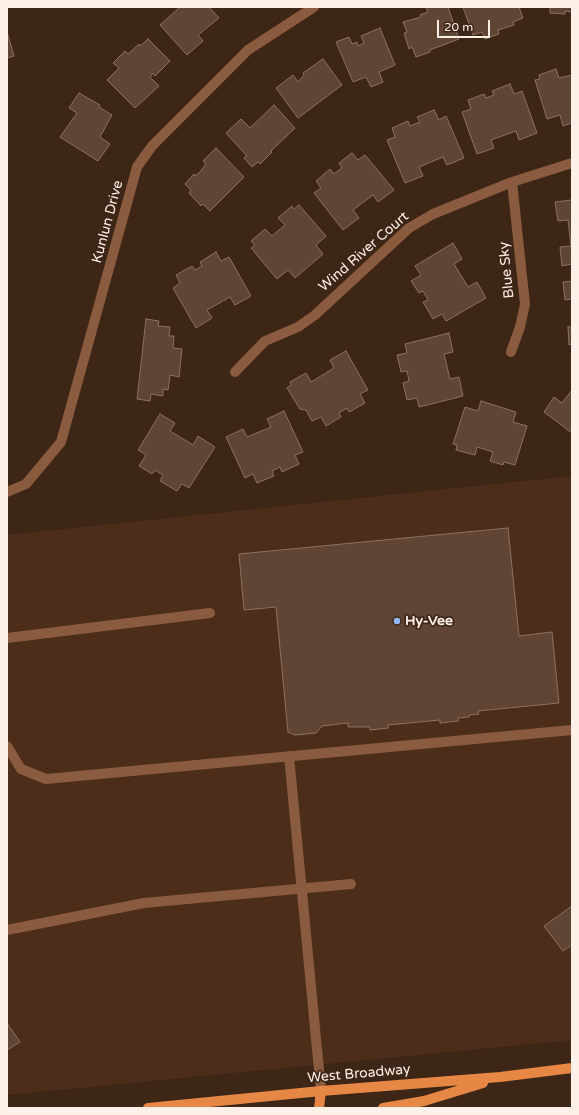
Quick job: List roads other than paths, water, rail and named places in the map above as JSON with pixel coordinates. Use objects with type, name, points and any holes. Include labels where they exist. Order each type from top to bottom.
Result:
[{"type":"main road","name":"West Broadway","points":[[148,1108],[321,1091],[500,1077],[572,1068]]},
{"type":"main road","points":[[383,1108],[424,1101],[500,1077]]},
{"type":"main road","points":[[319,1108],[321,1091]]},
{"type":"street","name":"Kunlun Drive","points":[[7,492],[26,484],[61,442],[137,167],[152,146],[248,50],[314,7]]},
{"type":"street","name":"Wind River Court","points":[[235,372],[265,340],[298,327],[315,315],[409,228],[432,214],[512,182],[572,163]]},
{"type":"street","name":"Blue Sky","points":[[511,352],[520,327],[525,304],[512,182]]},
{"type":"street","points":[[7,638],[210,613]]},
{"type":"street","points":[[7,746],[21,769],[46,779],[572,730]]},
{"type":"street","points":[[289,756],[321,1091]]},
{"type":"street","points":[[7,930],[144,903],[351,884]]},
{"type":"place","name":"Hy-Vee","points":[[397,621]]}]
